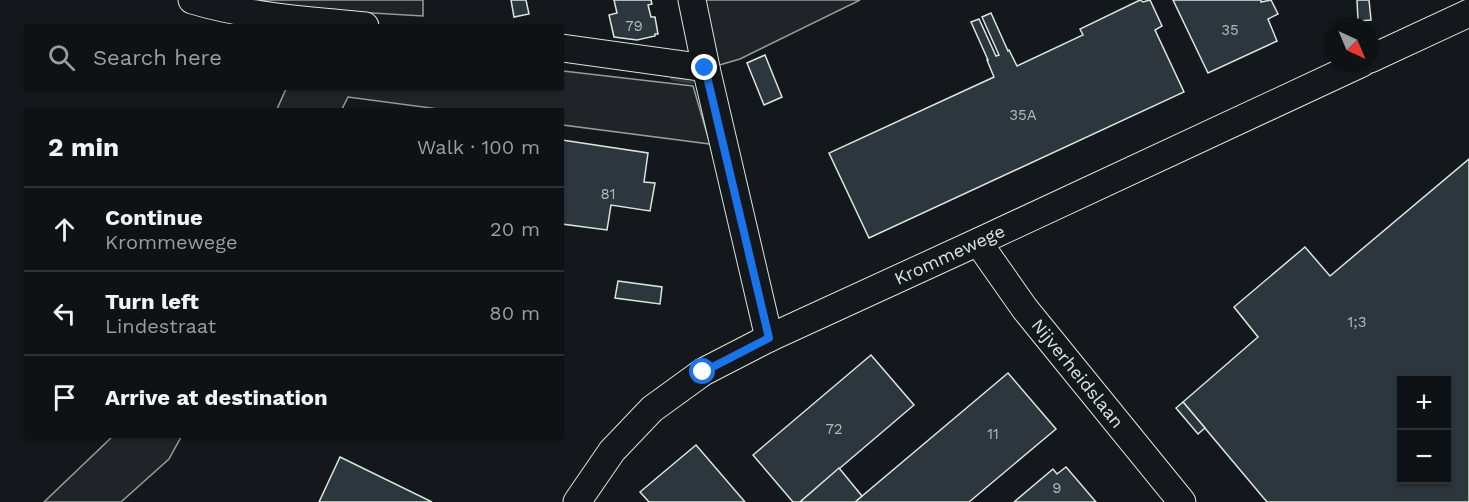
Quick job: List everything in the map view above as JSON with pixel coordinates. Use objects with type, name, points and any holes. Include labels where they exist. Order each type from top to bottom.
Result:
[{"type":"street","points":[[192,0],[248,13],[343,24]]},
{"type":"street","points":[[692,0],[705,68],[769,338]]},
{"type":"street","points":[[1379,55],[1469,13]]},
{"type":"street","points":[[564,48],[705,68]]},
{"type":"street","name":"Krommewege","points":[[577,502],[612,451],[652,409],[703,372],[769,338],[1343,72]]},
{"type":"street","name":"Nijverheidslaan","points":[[978,242],[1026,309],[1182,502]]},
{"type":"shaded area","points":[[257,0],[423,0],[423,16],[304,9]]},
{"type":"shaded area","points":[[701,0],[860,0],[740,59],[716,66]]},
{"type":"shaded area","points":[[564,71],[693,86],[710,144],[564,125],[564,108],[431,108],[348,97],[342,108],[277,108],[286,90],[564,90]]},
{"type":"shaded area","points":[[111,438],[180,438],[169,459],[121,502],[44,502]]},
{"type":"building","points":[[511,0],[526,0],[529,14],[514,17]]},
{"type":"building","points":[[614,0],[651,0],[652,4],[648,5],[651,17],[655,17],[658,34],[637,40],[614,37],[609,15],[617,13]]},
{"type":"building","points":[[1140,0],[1143,2],[1150,0],[1162,26],[1155,30],[1184,92],[869,238],[829,153],[994,77],[971,22],[979,19],[996,56],[999,55],[982,17],[991,13],[1017,66],[1083,35],[1080,29]]},
{"type":"building","points":[[1173,0],[1261,0],[1261,2],[1271,0],[1278,14],[1268,19],[1277,41],[1208,73]]},
{"type":"building","points":[[1357,0],[1369,0],[1371,18],[1358,18]]},
{"type":"building","points":[[765,55],[782,97],[764,105],[747,63]]},
{"type":"building","points":[[564,140],[648,153],[644,182],[655,183],[650,211],[611,205],[607,230],[564,224]]},
{"type":"building","points":[[1469,159],[1469,502],[1267,502],[1183,402],[1258,337],[1234,307],[1305,247],[1330,276]]},
{"type":"building","points":[[618,281],[662,287],[660,304],[615,298]]},
{"type":"building","points":[[871,355],[914,405],[800,502],[793,502],[753,455]]},
{"type":"building","points":[[1008,373],[1056,429],[969,502],[855,502]]},
{"type":"building","points":[[1183,402],[1205,428],[1198,434],[1176,408]]},
{"type":"building","points":[[696,445],[745,502],[649,502],[640,492]]},
{"type":"building","points":[[340,457],[432,502],[319,502]]},
{"type":"building","points":[[1066,467],[1096,502],[1014,502],[1053,469],[1057,474]]},
{"type":"building","points":[[839,468],[862,496],[855,502],[800,502]]},
{"type":"waterway","points":[[674,77],[691,80]]},
{"type":"route","points":[[703,372],[769,338],[705,68]]}]
